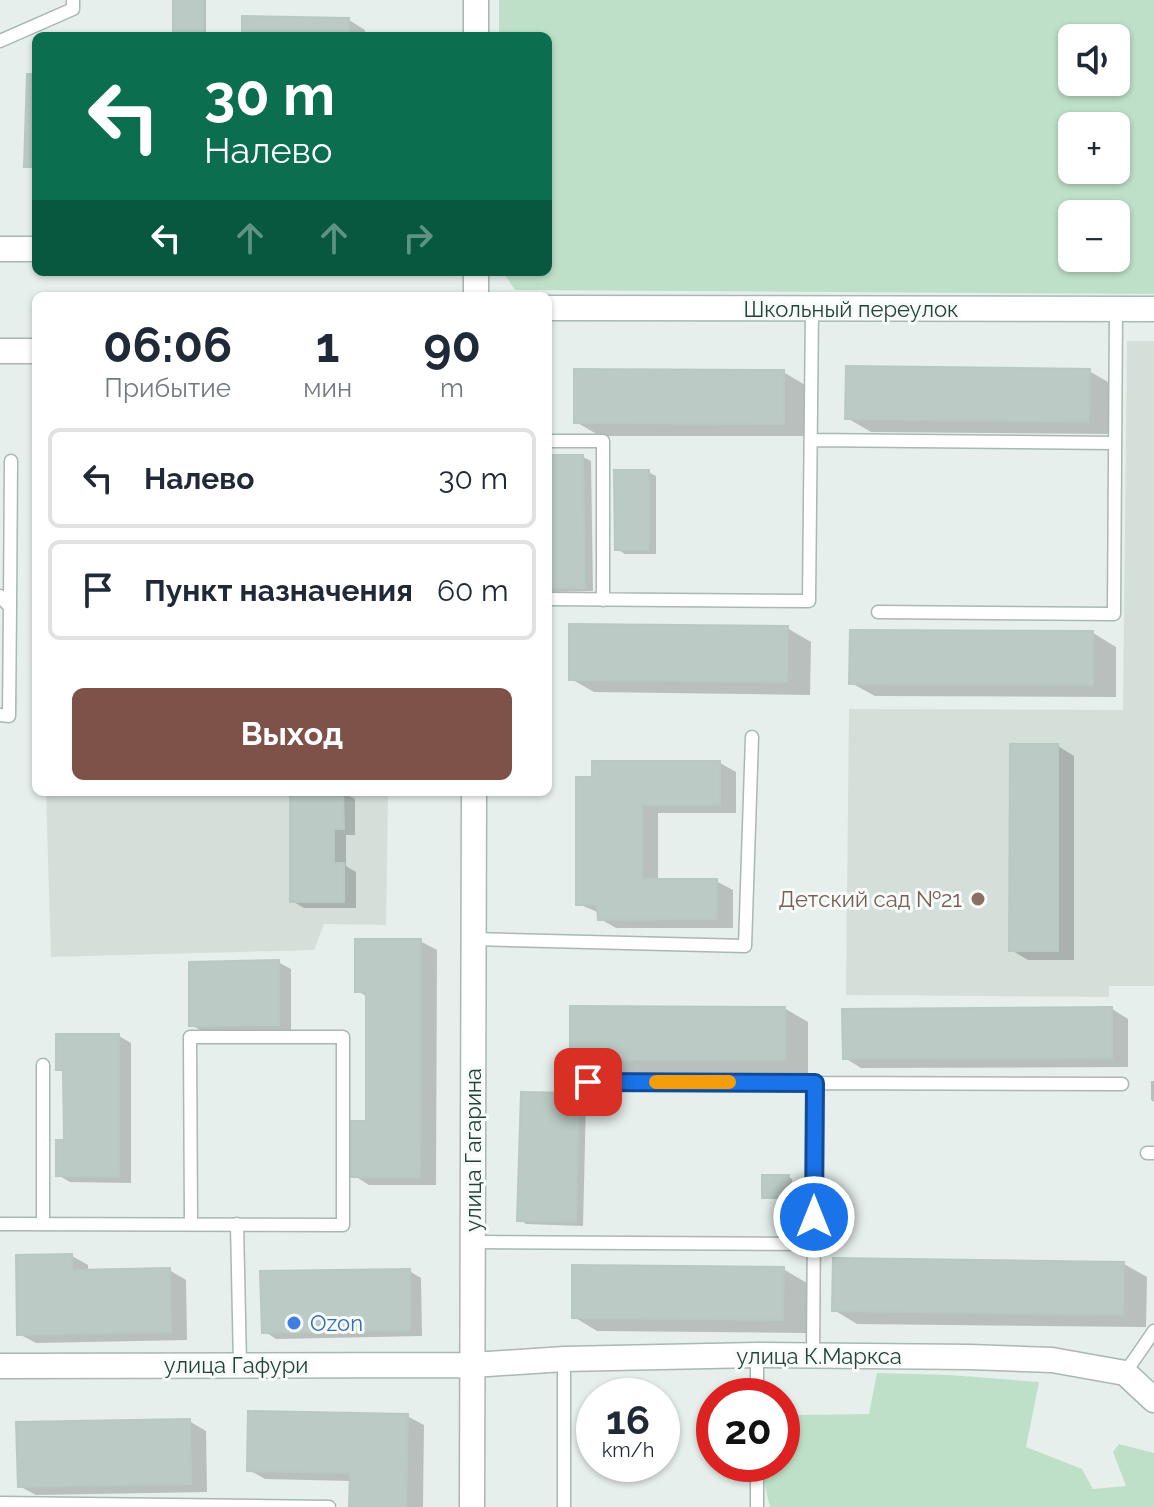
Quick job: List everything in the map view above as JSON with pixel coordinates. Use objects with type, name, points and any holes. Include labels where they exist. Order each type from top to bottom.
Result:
[{"type":"street","points":[[476,0],[476,32]]},
{"type":"street","points":[[0,249],[32,249]]},
{"type":"street","name":"Школьный переулок","points":[[552,308],[1154,309]]},
{"type":"street","points":[[0,351],[32,351]]},
{"type":"street","name":"улица Гагарина","points":[[472,1507],[474,796]]},
{"type":"street","name":"улица К.Маркса","points":[[473,1365],[564,1359],[757,1355],[1052,1360],[1125,1373]]},
{"type":"street","name":"улица Гафури","points":[[0,1366],[473,1365]]},
{"type":"street","points":[[1125,1373],[1154,1400]]},
{"type":"lane","points":[[0,41],[73,9],[73,0]]},
{"type":"lane","points":[[552,599],[809,601],[812,309]]},
{"type":"lane","points":[[878,612],[1114,614],[1116,309]]},
{"type":"lane","points":[[811,440],[1115,443]]},
{"type":"lane","points":[[552,441],[603,441],[603,600]]},
{"type":"lane","points":[[0,715],[9,716],[11,461]]},
{"type":"lane","points":[[0,596],[10,607]]},
{"type":"lane","points":[[474,939],[745,946],[752,737]]},
{"type":"lane","points":[[0,1224],[343,1225],[343,1037],[190,1037],[191,1224]]},
{"type":"lane","points":[[43,1065],[43,1224]]},
{"type":"lane","points":[[588,1082],[1122,1084]]},
{"type":"lane","points":[[813,1356],[815,1083]]},
{"type":"lane","points":[[237,1224],[240,1365]]},
{"type":"lane","points":[[473,1242],[814,1244]]},
{"type":"lane","points":[[1125,1373],[1154,1331]]},
{"type":"lane","points":[[757,1355],[757,1378]]},
{"type":"lane","points":[[564,1359],[564,1507]]},
{"type":"lane","points":[[757,1482],[757,1507]]},
{"type":"lane","points":[[0,1503],[329,1507]]},
{"type":"shaded area","name":"Детский cад №21","points":[[1127,341],[1154,341],[1154,986],[1109,986],[1109,997],[846,995],[849,709],[1123,710]]},
{"type":"shaded area","points":[[46,796],[388,796],[386,925],[324,924],[314,950],[51,957]]},
{"type":"green space","points":[[499,0],[1154,0],[1154,294],[515,290],[506,276],[552,276],[552,32],[499,32]]},
{"type":"green space","points":[[877,1373],[1039,1382],[1026,1447],[1082,1469],[1093,1489],[1126,1486],[1113,1452],[1119,1444],[1154,1453],[1154,1507],[770,1507],[764,1482],[800,1482],[800,1415],[869,1414]]},
{"type":"building","points":[[173,0],[203,0],[203,32],[173,32]]},
{"type":"building","points":[[242,16],[349,18],[349,32],[242,32]]},
{"type":"building","points":[[27,74],[32,74],[32,167],[24,167]]},
{"type":"building","points":[[846,366],[1090,369],[1089,422],[845,419]]},
{"type":"building","points":[[574,369],[784,370],[784,424],[574,423]]},
{"type":"building","points":[[552,455],[583,455],[585,588],[552,588]]},
{"type":"building","points":[[614,470],[649,470],[649,550],[615,550]]},
{"type":"building","points":[[569,624],[788,626],[787,682],[569,680]]},
{"type":"building","points":[[850,630],[1093,631],[1093,685],[849,684]]},
{"type":"building","points":[[1010,744],[1058,744],[1058,951],[1009,951]]},
{"type":"building","points":[[592,761],[720,761],[720,805],[642,805],[642,879],[717,879],[717,919],[598,920],[597,905],[576,905],[576,777],[592,777]]},
{"type":"building","points":[[290,796],[343,796],[344,829],[334,829],[334,863],[344,863],[344,902],[290,902]]},
{"type":"building","points":[[355,939],[421,939],[420,1177],[351,1177],[351,1121],[366,1121],[366,992],[355,992]]},
{"type":"building","points":[[279,960],[279,1025],[189,1026],[189,962]]},
{"type":"building","points":[[570,1006],[785,1007],[785,1060],[570,1060]]},
{"type":"building","points":[[1112,1007],[1112,1058],[843,1059],[842,1009]]},
{"type":"building","points":[[56,1034],[119,1034],[119,1177],[56,1176],[56,1140],[64,1140],[63,1070],[56,1070]]},
{"type":"building","points":[[521,1092],[579,1093],[576,1222],[517,1221]]},
{"type":"building","points":[[762,1175],[789,1175],[788,1198],[762,1198]]},
{"type":"building","points":[[72,1254],[72,1270],[170,1268],[171,1332],[17,1335],[16,1255]]},
{"type":"building","points":[[833,1258],[1124,1262],[1123,1315],[832,1311]]},
{"type":"building","points":[[572,1265],[784,1267],[783,1320],[572,1318]]},
{"type":"building","points":[[410,1269],[410,1330],[262,1333],[260,1271]]},
{"type":"building","points":[[248,1411],[408,1414],[406,1507],[349,1507],[350,1473],[247,1471]]},
{"type":"building","points":[[190,1419],[191,1484],[18,1487],[16,1422]]},
{"type":"slow traffic","points":[[656,1082],[729,1082]]},
{"type":"place","name":"Детский cад №21","points":[[978,899]]},
{"type":"place","name":"Ozon","points":[[294,1323]]},
{"type":"route","points":[[588,1082],[815,1083],[814,1217]]}]
